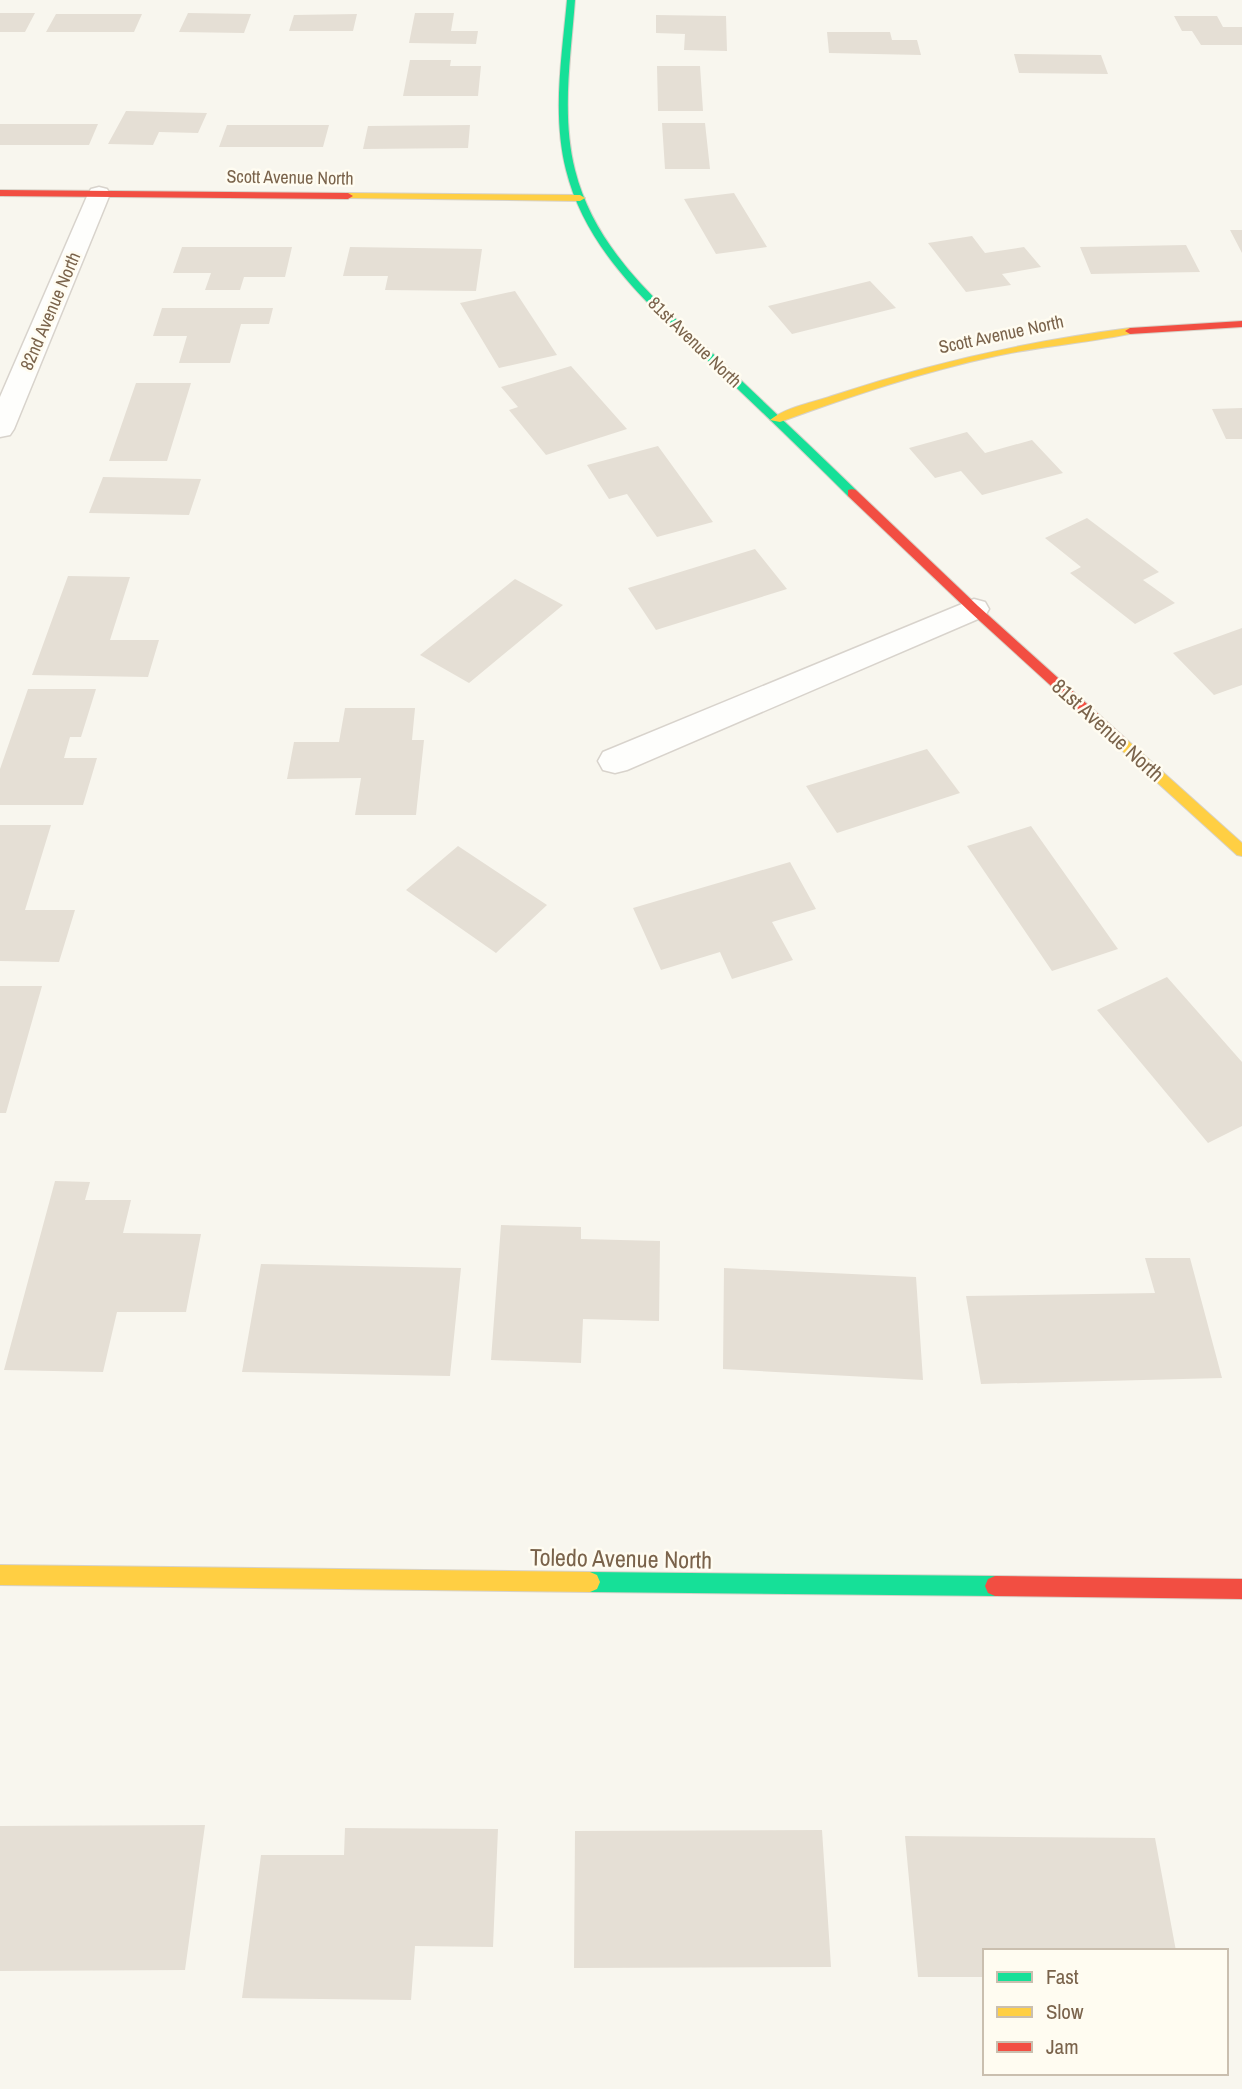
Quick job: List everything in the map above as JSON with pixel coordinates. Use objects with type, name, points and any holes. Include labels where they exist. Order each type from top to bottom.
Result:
[{"type":"street","name":"81st Avenue North","points":[[572,0],[568,48],[567,137],[574,184],[595,232],[632,283],[974,609],[1242,852]]},
{"type":"street","name":"Scott Avenue North","points":[[0,193],[580,198]]},
{"type":"street","name":"82nd Avenue North","points":[[0,429],[99,194]]},
{"type":"street","name":"Scott Avenue North","points":[[776,420],[855,391],[960,359],[1070,339],[1183,327],[1242,324]]},
{"type":"street","points":[[615,761],[974,609]]},
{"type":"street","name":"Toledo Avenue North","points":[[0,1575],[1242,1589]]},
{"type":"building","points":[[0,13],[35,13],[25,32],[0,32]]},
{"type":"building","points":[[188,13],[251,14],[244,33],[179,32]]},
{"type":"building","points":[[415,13],[454,13],[451,31],[478,31],[476,44],[409,43]]},
{"type":"building","points":[[56,14],[142,14],[134,32],[46,32]]},
{"type":"building","points":[[357,14],[353,31],[289,31],[294,15]]},
{"type":"building","points":[[656,15],[726,16],[727,51],[684,50],[685,34],[656,33]]},
{"type":"building","points":[[1174,16],[1217,16],[1223,27],[1242,27],[1242,45],[1201,45],[1192,31],[1182,31]]},
{"type":"building","points":[[827,32],[890,32],[892,40],[917,40],[921,55],[829,53]]},
{"type":"building","points":[[1014,54],[1101,55],[1108,74],[1019,73]]},
{"type":"building","points":[[410,60],[451,60],[450,66],[481,66],[478,96],[403,96]]},
{"type":"building","points":[[657,66],[700,66],[703,111],[658,111]]},
{"type":"building","points":[[126,111],[207,113],[198,133],[159,132],[153,145],[108,144]]},
{"type":"building","points":[[662,123],[705,123],[710,169],[665,169]]},
{"type":"building","points":[[0,124],[98,124],[89,145],[0,145]]},
{"type":"building","points":[[227,125],[329,125],[323,147],[219,147]]},
{"type":"building","points":[[470,125],[468,148],[363,149],[368,126]]},
{"type":"building","points":[[734,193],[767,247],[716,254],[684,199]]},
{"type":"building","points":[[1230,230],[1242,230],[1242,253]]},
{"type":"building","points":[[972,236],[985,253],[1024,247],[1041,267],[1002,274],[1011,285],[966,292],[928,243]]},
{"type":"building","points":[[1186,245],[1200,272],[1091,274],[1080,247]]},
{"type":"building","points":[[182,247],[292,247],[285,277],[244,277],[240,290],[205,290],[211,273],[173,273]]},
{"type":"building","points":[[350,247],[482,249],[476,291],[385,290],[388,276],[343,276]]},
{"type":"building","points":[[870,281],[896,308],[792,334],[768,306]]},
{"type":"building","points":[[515,291],[557,355],[499,368],[460,303]]},
{"type":"building","points":[[162,308],[273,308],[269,324],[241,324],[230,363],[179,363],[187,336],[153,336]]},
{"type":"building","points":[[571,366],[627,429],[546,455],[509,410],[518,407],[501,387]]},
{"type":"building","points":[[136,383],[191,383],[167,461],[109,461]]},
{"type":"building","points":[[1242,408],[1242,439],[1226,439],[1212,409]]},
{"type":"building","points":[[967,432],[985,453],[1032,440],[1063,473],[982,495],[961,471],[935,478],[909,448]]},
{"type":"building","points":[[658,446],[713,522],[657,537],[627,494],[609,499],[587,465]]},
{"type":"building","points":[[103,477],[201,479],[189,515],[89,513]]},
{"type":"building","points":[[1087,518],[1159,572],[1143,580],[1175,603],[1135,624],[1070,573],[1081,567],[1045,538]]},
{"type":"building","points":[[755,549],[787,589],[656,630],[628,588]]},
{"type":"building","points":[[68,576],[130,577],[110,640],[159,640],[148,677],[32,675]]},
{"type":"building","points":[[515,579],[563,605],[469,683],[420,655]]},
{"type":"building","points":[[1242,628],[1242,685],[1214,695],[1173,653]]},
{"type":"building","points":[[28,689],[96,689],[81,737],[70,737],[64,758],[97,758],[83,805],[0,805],[0,769]]},
{"type":"building","points":[[345,708],[415,708],[412,740],[424,740],[416,815],[355,815],[361,778],[287,779],[294,742],[339,742]]},
{"type":"building","points":[[927,749],[960,793],[837,833],[806,786]]},
{"type":"building","points":[[0,825],[51,825],[25,910],[75,910],[59,962],[0,961]]},
{"type":"building","points":[[1031,826],[1118,949],[1052,971],[967,846]]},
{"type":"building","points":[[458,846],[547,905],[496,953],[406,890]]},
{"type":"building","points":[[790,862],[816,909],[772,922],[793,960],[732,979],[720,952],[661,970],[633,908]]},
{"type":"building","points":[[1167,977],[1242,1062],[1242,1126],[1208,1143],[1097,1010]]},
{"type":"building","points":[[0,986],[42,986],[6,1113],[0,1113]]},
{"type":"building","points":[[55,1181],[90,1182],[85,1200],[131,1200],[123,1233],[201,1234],[186,1312],[117,1312],[103,1372],[4,1370]]},
{"type":"building","points":[[501,1225],[581,1227],[581,1239],[660,1241],[659,1321],[583,1319],[581,1363],[491,1360]]},
{"type":"building","points":[[1145,1258],[1190,1258],[1222,1378],[981,1384],[966,1296],[1155,1293]]},
{"type":"building","points":[[261,1264],[461,1268],[450,1376],[242,1372]]},
{"type":"building","points":[[724,1268],[916,1277],[923,1380],[723,1369]]},
{"type":"building","points":[[205,1825],[185,1970],[0,1971],[0,1826]]},
{"type":"building","points":[[345,1828],[498,1829],[493,1947],[415,1946],[411,2000],[242,1998],[261,1855],[344,1855]]},
{"type":"building","points":[[822,1830],[831,1967],[574,1968],[575,1831]]},
{"type":"building","points":[[905,1836],[1155,1838],[1176,1949],[983,1949],[983,1977],[918,1977]]},
{"type":"traffic: fast","points":[[571,0],[564,85],[566,148],[580,200],[593,228],[631,279],[653,302],[852,493]]},
{"type":"traffic: fast","points":[[590,1582],[995,1586]]},
{"type":"traffic: slow","points":[[348,196],[580,198]]},
{"type":"traffic: slow","points":[[776,420],[863,389],[950,364],[1039,344],[1130,331]]},
{"type":"traffic: slow","points":[[1121,742],[1242,851]]},
{"type":"traffic: slow","points":[[0,1575],[590,1582]]},
{"type":"traffic: jam","points":[[0,193],[348,196]]},
{"type":"traffic: jam","points":[[1130,331],[1242,324]]},
{"type":"traffic: jam","points":[[852,493],[974,609],[1121,742]]},
{"type":"traffic: jam","points":[[995,1586],[1242,1589]]}]
